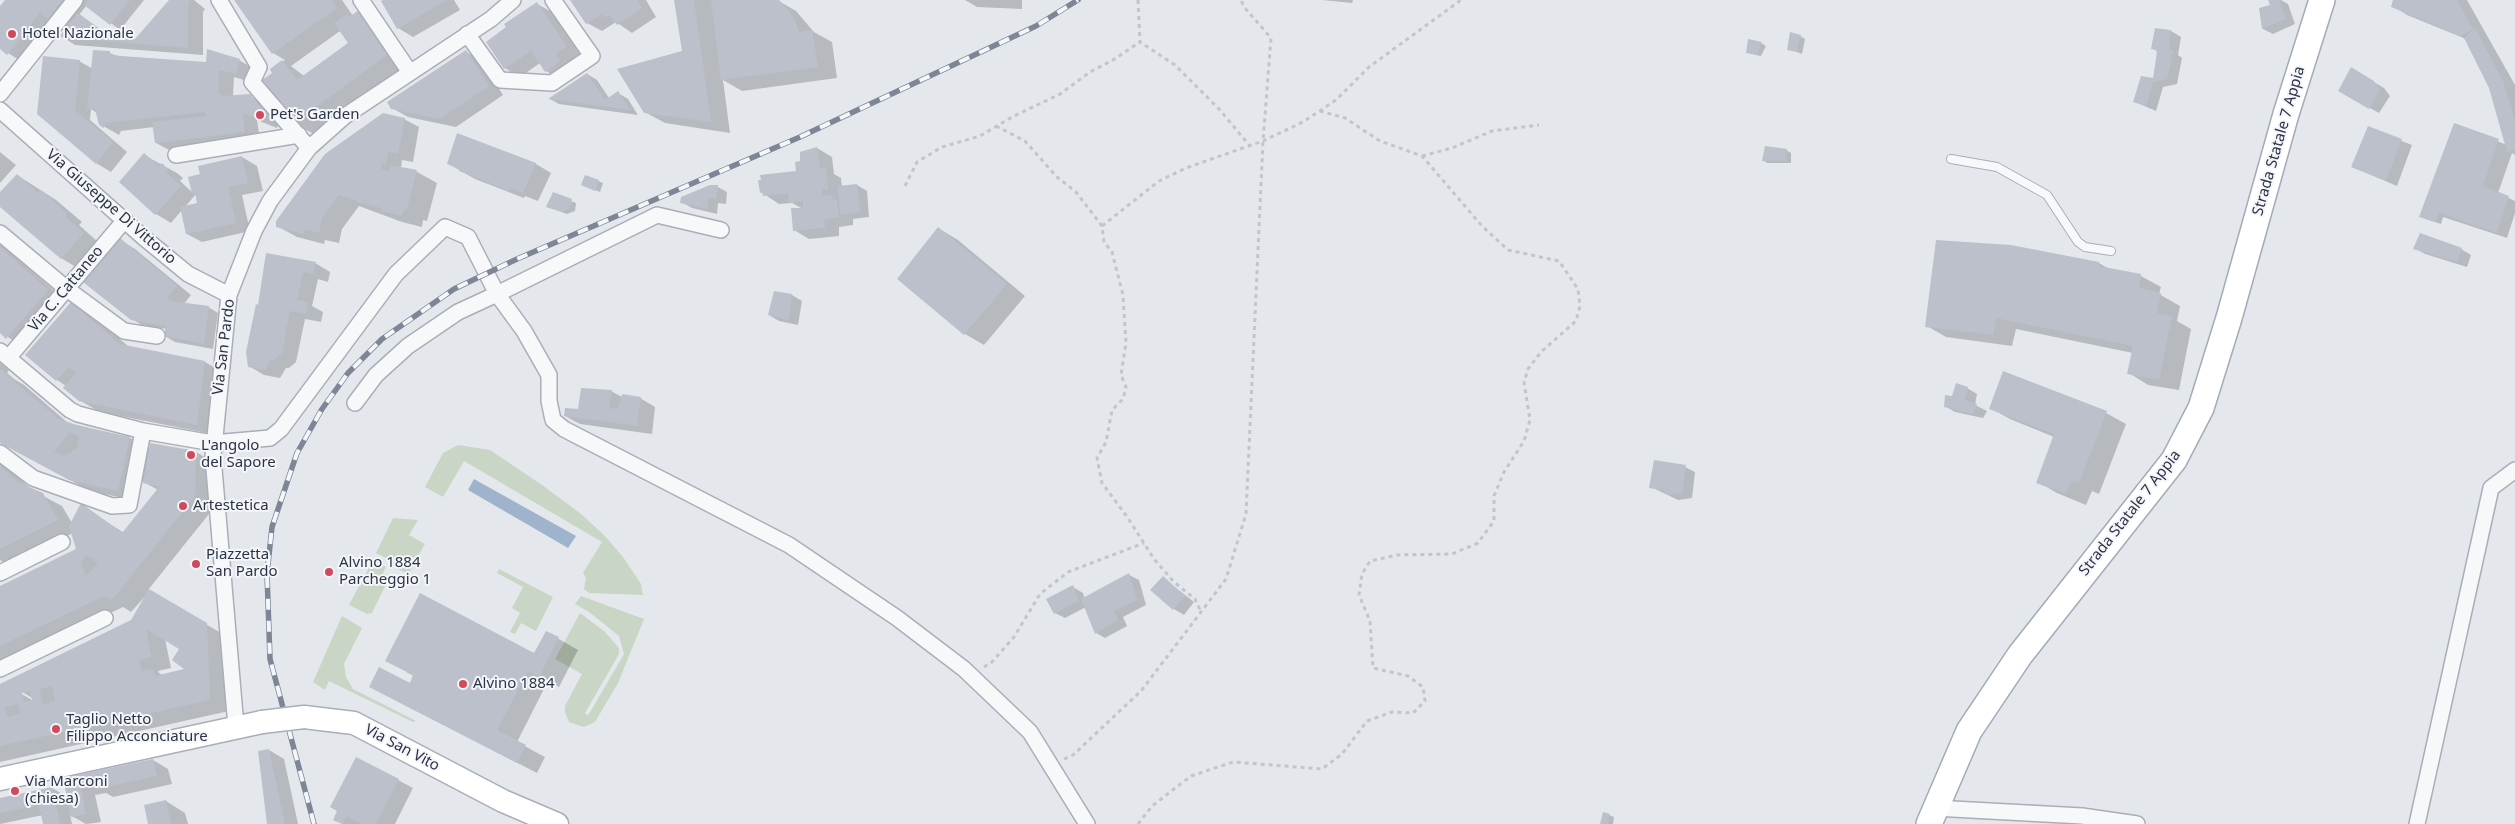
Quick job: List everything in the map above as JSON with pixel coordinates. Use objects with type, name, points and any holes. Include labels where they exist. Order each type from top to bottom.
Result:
[{"type":"main road","name":"Strada Statale 7 Appia","points":[[1931,816],[1970,731],[2015,663],[2174,460],[2201,408],[2229,318],[2286,114],[2322,0]]},
{"type":"street","points":[[0,94],[75,0]]},
{"type":"street","points":[[219,0],[259,67],[252,82],[309,148]]},
{"type":"street","points":[[361,0],[409,71]]},
{"type":"street","name":"Via San Pardo","points":[[236,728],[213,443],[229,295],[254,231],[266,209],[309,148],[345,116],[409,71],[491,19],[512,0]]},
{"type":"street","points":[[467,34],[500,80],[552,83],[592,56],[553,0]]},
{"type":"street","name":"Via Giuseppe Di Vittorio","points":[[0,110],[124,221],[188,274],[229,295]]},
{"type":"street","points":[[176,155],[299,135]]},
{"type":"street","points":[[355,403],[376,375],[408,346],[458,312],[657,215],[721,230]]},
{"type":"street","name":"Via C. Cattaneo","points":[[4,354],[67,289],[124,221]]},
{"type":"street","points":[[4,354],[70,410],[143,431],[213,443],[270,438],[282,429],[396,274],[445,227],[468,237],[497,294],[524,331],[549,375],[553,420],[789,545],[897,618],[971,676],[1030,732],[1087,824]]},
{"type":"street","points":[[0,233],[67,289],[124,331],[157,336]]},
{"type":"street","points":[[0,453],[33,478],[112,506],[128,505],[143,431]]},
{"type":"street","points":[[2417,824],[2491,488],[2515,470]]},
{"type":"street","points":[[0,573],[62,542]]},
{"type":"street","points":[[0,669],[104,618]]},
{"type":"street","name":"Via San Vito","points":[[0,779],[262,722],[304,717],[354,723],[503,801],[557,824]]},
{"type":"street","points":[[1931,816],[2082,816],[2136,824]]},
{"type":"lane","points":[[1951,159],[1997,168],[2047,195],[2078,242],[2085,247],[2111,251]]},
{"type":"path","points":[[1138,0],[1140,42]]},
{"type":"path","points":[[1050,765],[1073,755],[1141,691],[1226,579],[1246,514],[1263,141],[1271,38],[1244,8],[1240,0]]},
{"type":"path","points":[[1102,226],[1159,181],[1263,141],[1303,122],[1336,100],[1369,67],[1461,0]]},
{"type":"path","points":[[905,186],[917,162],[942,147],[980,136],[1060,94],[1090,72],[1113,60],[1140,42]]},
{"type":"path","points":[[1140,42],[1175,65],[1220,110],[1249,146]]},
{"type":"path","points":[[1138,824],[1152,806],[1191,776],[1233,762],[1322,769],[1342,754],[1367,721],[1392,712],[1413,713],[1425,701],[1423,687],[1408,676],[1373,668],[1370,621],[1359,595],[1362,574],[1370,561],[1396,555],[1452,554],[1478,543],[1494,521],[1494,496],[1504,472],[1524,441],[1530,420],[1524,382],[1528,369],[1541,352],[1576,321],[1580,306],[1578,289],[1559,261],[1508,250],[1482,226],[1422,156],[1380,141],[1345,118],[1320,111]]},
{"type":"path","points":[[1422,156],[1452,148],[1492,131],[1539,125]]},
{"type":"path","points":[[996,126],[1025,141],[1057,177],[1076,192],[1102,226],[1104,242],[1112,252],[1123,295],[1126,343],[1121,375],[1126,387],[1123,398],[1112,410],[1106,442],[1097,458],[1102,483],[1128,518],[1154,559],[1174,582],[1195,599],[1201,612]]},
{"type":"path","points":[[971,676],[992,662],[1014,637],[1040,594],[1068,572],[1144,543]]},
{"type":"green space","points":[[458,445],[490,450],[580,513],[605,536],[623,557],[641,584],[643,595],[589,593],[584,589],[586,578],[583,573],[602,542],[464,461],[443,497],[425,487],[443,453]]},
{"type":"green space","points":[[393,518],[418,520],[409,535],[425,544],[416,559],[413,557],[410,562],[414,564],[408,574],[396,568],[398,564],[376,553]]},
{"type":"green space","points":[[373,560],[386,567],[383,573],[390,576],[372,613],[367,614],[349,605]]},
{"type":"green space","points":[[499,569],[553,597],[536,631],[521,623],[515,634],[510,632],[520,613],[512,608],[523,587],[497,573]]},
{"type":"green space","points":[[581,596],[644,619],[618,683],[595,722],[584,727],[569,722],[565,712],[565,706],[582,674],[555,659],[580,613],[604,631],[619,648],[619,654],[585,713],[586,715],[589,714],[624,654],[619,636],[589,612],[575,604]]},
{"type":"green space","points":[[342,616],[362,628],[344,664],[346,677],[353,689],[416,721],[413,722],[329,681],[325,690],[313,682]]},
{"type":"water","points":[[474,479],[576,536],[568,548],[468,490]]},
{"type":"building","name":"Hotel Nazionale","points":[[5,0],[63,0],[48,19],[40,12],[7,55],[0,49],[0,6]]},
{"type":"building","points":[[88,0],[130,0],[110,25],[84,5]]},
{"type":"building","points":[[169,0],[191,0],[188,3],[188,48],[59,37],[78,13],[104,32],[135,39]]},
{"type":"building","points":[[234,0],[332,0],[337,8],[272,54]]},
{"type":"building","points":[[447,0],[397,29],[381,1]]},
{"type":"building","points":[[570,0],[637,0],[642,8],[617,25],[609,15],[605,18],[602,14],[586,24]]},
{"type":"building","points":[[674,0],[694,0],[711,122],[644,113],[617,69],[682,51]]},
{"type":"building","points":[[711,0],[779,0],[793,16],[799,32],[812,30],[818,67],[721,80]]},
{"type":"building","points":[[2268,0],[2279,0],[2286,19],[2262,29],[2259,8],[2270,5]]},
{"type":"building","points":[[2393,0],[2457,0],[2473,29],[2461,36],[2391,7]]},
{"type":"building","points":[[537,2],[567,47],[556,54],[560,61],[545,72],[531,51],[504,69],[486,42],[506,27],[504,24]]},
{"type":"building","points":[[359,10],[388,54],[293,124],[262,80],[272,73],[270,69],[282,60],[297,80],[348,43],[334,23],[347,14],[349,17]]},
{"type":"building","points":[[2155,28],[2171,30],[2169,48],[2173,51],[2167,79],[2153,82],[2146,106],[2133,102],[2141,76],[2153,78],[2157,53],[2156,50],[2151,49]]},
{"type":"building","points":[[2475,28],[2503,81],[2515,120],[2515,150],[2507,152],[2489,88],[2464,38]]},
{"type":"building","points":[[1790,32],[1801,35],[1797,52],[1787,50]]},
{"type":"building","points":[[1748,39],[1762,42],[1757,54],[1746,53]]},
{"type":"building","points":[[207,49],[240,59],[236,74],[219,70],[219,93],[223,96],[250,94],[265,112],[261,120],[243,113],[245,132],[155,143],[152,122],[206,116],[205,112],[106,123],[104,128],[99,125],[95,109],[87,109],[93,50],[110,51],[110,54],[120,56],[206,62]]},
{"type":"building","points":[[466,50],[489,86],[440,119],[391,109],[387,102]]},
{"type":"building","points":[[43,56],[80,60],[75,110],[113,142],[96,164],[37,114]]},
{"type":"building","points":[[2351,67],[2374,81],[2380,90],[2369,109],[2338,91]]},
{"type":"building","points":[[587,73],[605,100],[618,91],[630,110],[548,99]]},
{"type":"building","points":[[383,113],[405,118],[398,154],[388,152],[386,165],[382,163],[381,169],[389,171],[390,165],[417,170],[407,210],[404,210],[402,216],[381,211],[381,208],[356,202],[356,200],[339,195],[322,218],[319,233],[305,230],[304,234],[276,227],[276,221],[325,154]]},
{"type":"building","points":[[2454,123],[2499,139],[2483,186],[2509,196],[2497,233],[2439,213],[2436,222],[2419,217]]},
{"type":"building","points":[[2368,126],[2402,139],[2386,181],[2351,167]]},
{"type":"building","points":[[457,133],[536,163],[523,193],[510,188],[509,191],[459,171],[459,169],[447,164]]},
{"type":"building","points":[[1765,146],[1787,149],[1786,161],[1762,161]]},
{"type":"building","points":[[817,147],[820,168],[826,168],[828,189],[821,189],[822,196],[832,195],[833,200],[837,200],[839,217],[824,219],[825,228],[793,231],[791,208],[803,208],[803,201],[789,203],[788,193],[763,196],[762,192],[760,193],[758,180],[761,180],[760,175],[796,171],[795,162],[800,161],[800,152]]},
{"type":"building","points":[[144,153],[159,166],[162,163],[168,169],[166,172],[181,186],[155,215],[119,182]]},
{"type":"building","points":[[242,156],[248,183],[228,187],[236,223],[186,234],[180,207],[197,203],[195,193],[192,194],[188,177],[200,174],[198,166]]},
{"type":"building","points":[[17,174],[38,193],[41,190],[67,213],[65,216],[84,233],[61,259],[0,207],[0,192]]},
{"type":"building","points":[[585,175],[599,180],[595,191],[581,185]]},
{"type":"building","points":[[857,184],[860,212],[840,215],[838,186]]},
{"type":"building","points":[[710,185],[718,185],[716,199],[709,198],[707,209],[680,203],[681,197]]},
{"type":"building","points":[[553,192],[572,199],[570,208],[562,212],[546,207]]},
{"type":"building","points":[[938,227],[1007,284],[964,335],[897,279]]},
{"type":"building","points":[[2420,233],[2462,248],[2457,262],[2413,249]]},
{"type":"building","points":[[120,238],[177,286],[167,298],[171,301],[209,306],[204,344],[164,336],[166,326],[131,320],[83,282]]},
{"type":"building","points":[[1936,240],[2011,245],[2099,262],[2099,266],[2141,274],[2139,288],[2161,293],[2157,313],[2172,316],[2159,380],[2127,374],[2133,346],[1996,318],[1993,335],[1925,327]]},
{"type":"building","points":[[0,247],[48,290],[6,339],[0,333]]},
{"type":"building","points":[[266,253],[316,262],[313,274],[303,272],[297,300],[308,302],[306,314],[290,311],[282,353],[274,360],[271,360],[265,370],[248,367],[246,352],[256,304],[258,305]]},
{"type":"building","points":[[774,291],[792,294],[789,320],[768,315]]},
{"type":"building","points":[[71,302],[120,344],[205,361],[197,425],[79,401],[63,388],[76,372],[69,367],[56,381],[25,355]]},
{"type":"building","points":[[0,369],[57,418],[76,425],[130,437],[118,491],[69,480],[0,443]],"holes":[[[70,432],[79,437],[77,448],[64,456],[54,452]]]},
{"type":"building","points":[[2003,371],[2107,411],[2079,483],[2072,481],[2066,494],[2036,483],[2054,434],[1989,409]]},
{"type":"building","points":[[1956,383],[1968,387],[1965,400],[1977,404],[1973,414],[1944,407],[1945,395],[1952,396]]},
{"type":"building","points":[[581,388],[612,390],[609,408],[618,409],[622,394],[641,397],[637,426],[564,416],[565,408],[578,409]]},
{"type":"building","points":[[150,443],[196,451],[195,496],[111,601],[104,596],[0,646],[0,586],[76,549],[69,526],[81,503],[122,533],[159,487],[143,483]],"holes":[[[87,555],[98,563],[86,576],[81,563]]]},
{"type":"building","points":[[1654,460],[1686,465],[1682,493],[1667,495],[1663,490],[1649,488]]},
{"type":"building","points":[[0,466],[18,482],[43,493],[58,520],[0,549]]},
{"type":"building","points":[[1129,573],[1137,600],[1114,611],[1118,620],[1095,634],[1081,599]]},
{"type":"building","points":[[1163,576],[1185,596],[1173,610],[1150,590]]},
{"type":"building","points":[[1073,585],[1079,601],[1054,614],[1046,599]]},
{"type":"building","points":[[149,589],[207,623],[210,700],[0,746],[0,684],[131,620]],"holes":[[[146,629],[179,649],[172,660],[184,669],[155,676],[153,669],[142,671],[139,660],[152,657]],[[52,686],[55,701],[43,704],[40,689]],[[30,691],[32,700],[24,702],[22,693]],[[18,704],[20,714],[7,717],[5,707]]]},
{"type":"building","points":[[420,593],[534,653],[546,631],[559,637],[539,677],[528,671],[497,730],[526,745],[517,763],[369,687],[379,667],[410,683],[413,675],[385,661]]},
{"type":"building","points":[[269,749],[285,824],[267,824],[258,751]]},
{"type":"building","points":[[356,757],[399,779],[376,824],[362,824],[346,816],[342,824],[333,820],[337,811],[330,807]]},
{"type":"building","points":[[153,759],[157,776],[97,789],[96,784],[81,787],[86,814],[71,817],[63,778]]},
{"type":"building","points":[[52,787],[60,824],[43,824],[39,805],[0,813],[0,798]]},
{"type":"building","points":[[166,800],[171,824],[148,824],[144,805]]},
{"type":"building","points":[[1603,812],[1610,814],[1608,824],[1600,824]]},
{"type":"railway","points":[[314,824],[270,659],[267,574],[272,527],[297,453],[322,409],[348,373],[382,339],[454,289],[517,259],[800,137],[1036,26],[1078,0]]},
{"type":"place","name":"Hotel Nazionale","points":[[12,34]]},
{"type":"place","name":"Pet's Garden","points":[[260,115]]},
{"type":"place","name":"L'angolo del Sapore","points":[[191,455]]},
{"type":"place","name":"Artestetica","points":[[183,506]]},
{"type":"place","name":"Piazzetta San Pardo","points":[[196,564]]},
{"type":"place","name":"Alvino 1884 Parcheggio 1","points":[[329,572]]},
{"type":"place","name":"Alvino 1884","points":[[463,684]]},
{"type":"place","name":"Taglio Netto Filippo Acconciature","points":[[56,729]]},
{"type":"place","name":"Via Marconi (chiesa)","points":[[15,791]]}]
